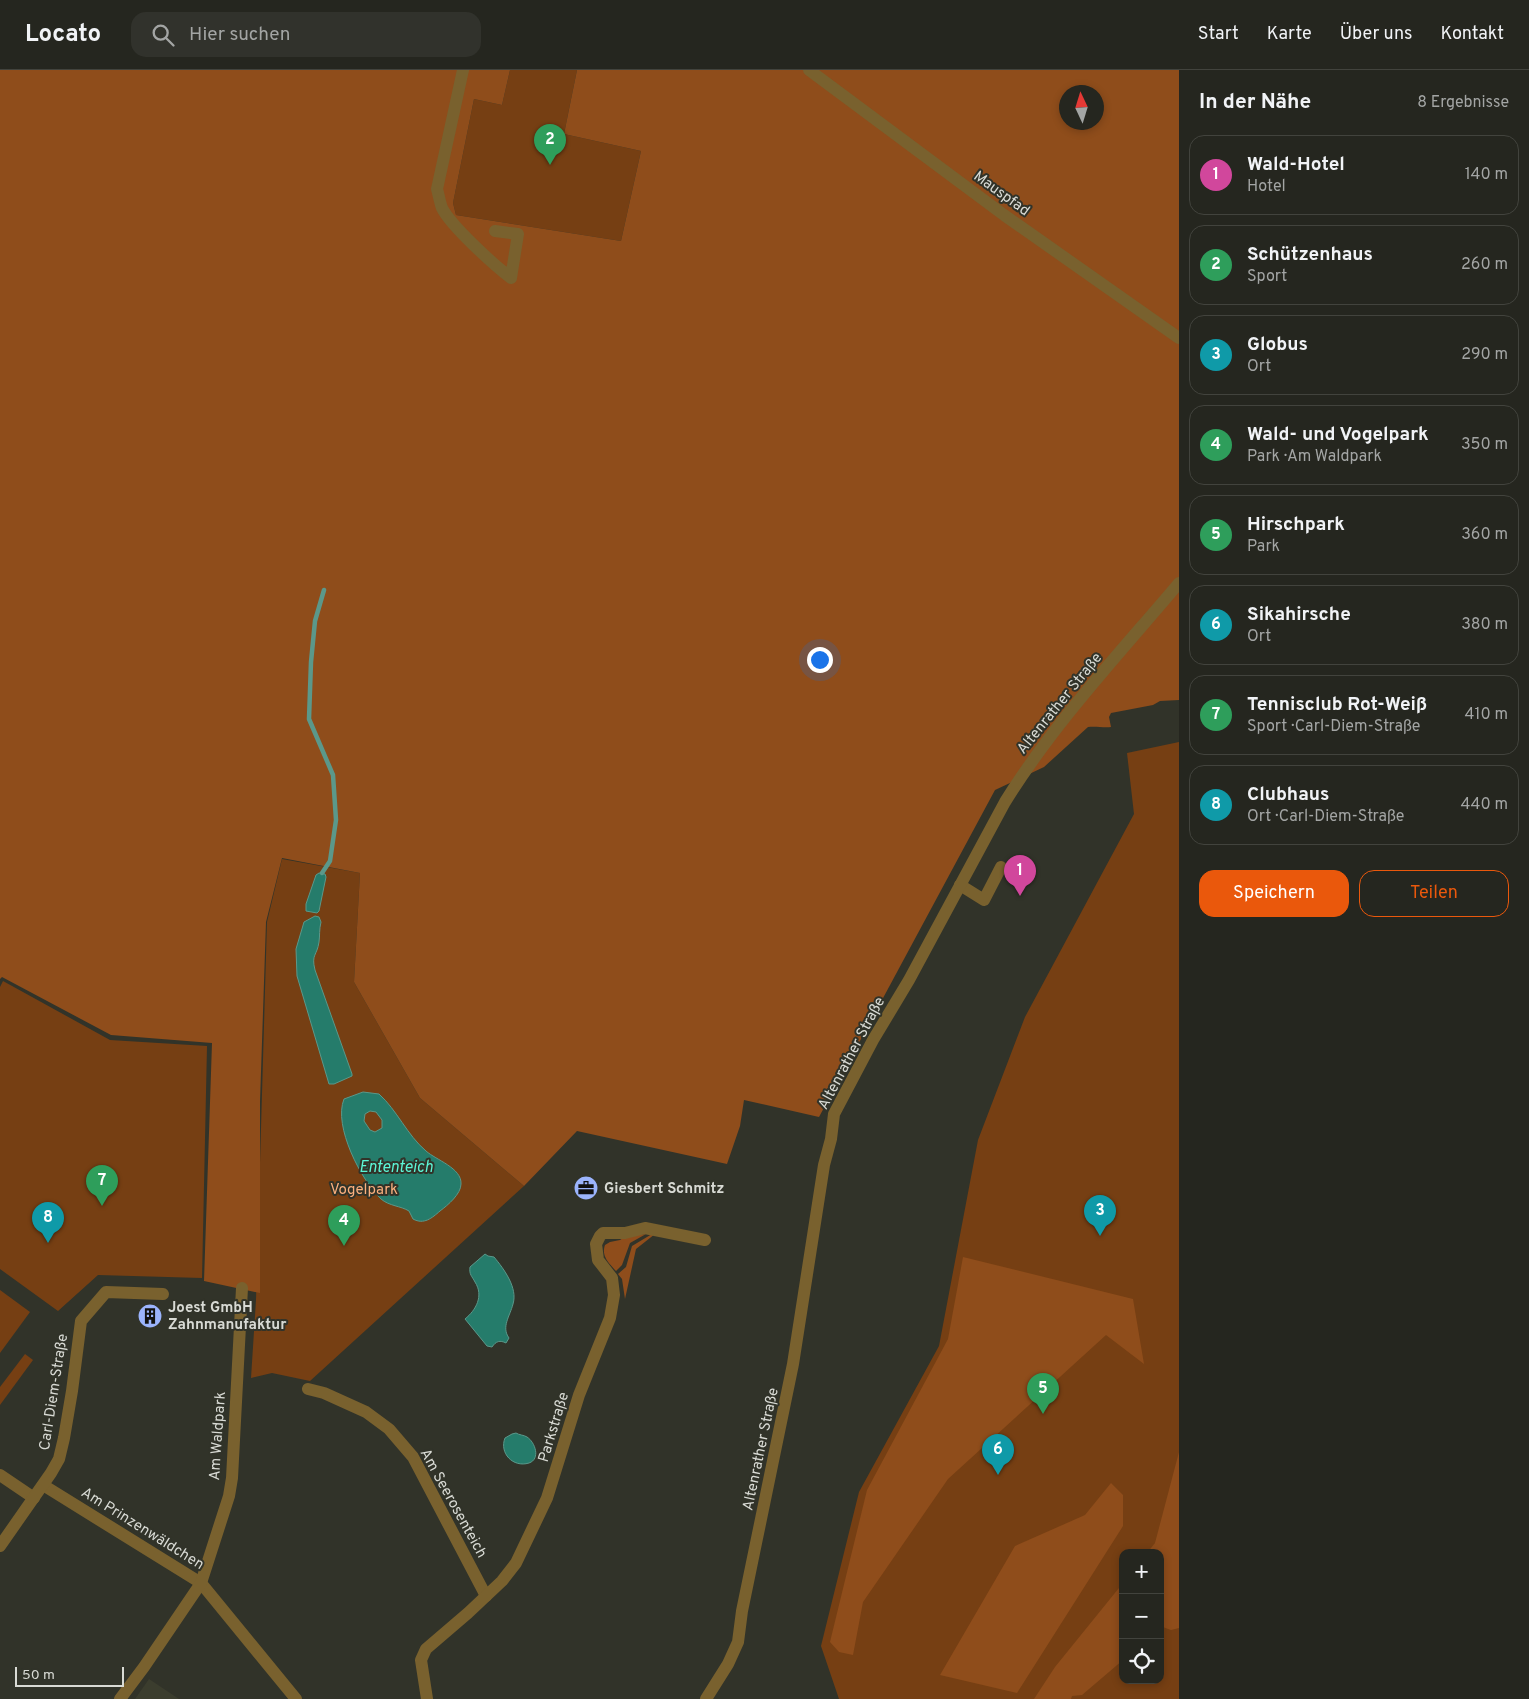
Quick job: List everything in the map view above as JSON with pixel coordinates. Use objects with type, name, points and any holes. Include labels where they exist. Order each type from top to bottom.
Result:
[{"type":"street","points":[[463,70],[457,105],[437,190],[442,207],[448,218],[499,269],[511,278],[518,234],[495,231]]},
{"type":"street","name":"Mauspfad","points":[[809,70],[1004,215],[1179,338]]},
{"type":"street","name":"Altenrather Straße","points":[[706,1699],[728,1664],[738,1642],[742,1612],[794,1364],[824,1165],[831,1139],[834,1114],[1019,779],[1055,731],[1179,583]]},
{"type":"street","points":[[960,886],[984,900],[1001,867]]},
{"type":"street","name":"Parkstraße","points":[[427,1699],[421,1660],[426,1650],[502,1582],[516,1563],[547,1498],[579,1394],[610,1318],[614,1295],[612,1278],[598,1260],[596,1244],[600,1236],[603,1233],[625,1232],[645,1228],[705,1240]]},
{"type":"street","name":"Am Waldpark","points":[[120,1699],[201,1583],[229,1496],[232,1478],[242,1288]]},
{"type":"street","name":"Carl-Diem-Straße","points":[[0,1546],[59,1459],[72,1392],[81,1321],[106,1292],[163,1294]]},
{"type":"street","name":"Am Seerosenteich","points":[[308,1389],[324,1393],[366,1412],[389,1429],[413,1457],[486,1596]]},
{"type":"street","points":[[0,1475],[34,1498]]},
{"type":"street","name":"Am Prinzenwäldchen","points":[[42,1485],[201,1583],[296,1699]]},
{"type":"shaded area","points":[[0,70],[510,70],[502,105],[474,99],[453,203],[456,215],[621,241],[641,151],[564,134],[577,70],[1179,70],[1179,700],[1160,701],[1153,705],[1111,713],[1109,717],[1111,727],[1088,727],[1044,767],[995,790],[819,1117],[744,1100],[740,1126],[727,1164],[577,1131],[524,1186],[420,1098],[354,982],[360,873],[282,858],[266,922],[260,1102],[260,1293],[204,1281],[212,1043],[111,1035],[2,977],[0,979]]},
{"type":"shaded area","points":[[646,1234],[630,1243],[622,1265],[616,1271],[605,1256],[605,1245],[626,1236]]},
{"type":"shaded area","points":[[655,1234],[636,1249],[625,1299],[622,1279],[618,1274],[626,1267],[632,1246]]},
{"type":"shaded area","points":[[963,1257],[1133,1299],[1144,1364],[1106,1335],[948,1479],[863,1602],[853,1655],[839,1652],[830,1642],[867,1490],[948,1339]]},
{"type":"shaded area","points":[[1179,1452],[1179,1628],[1171,1630],[1164,1627],[1164,1549],[1150,1549],[1155,1543]]},
{"type":"shaded area","points":[[1111,1483],[1123,1495],[1123,1526],[1017,1693],[940,1675],[1015,1546],[1085,1515]]},
{"type":"shaded area","points":[[1119,1588],[1119,1663],[1082,1695],[1072,1696],[1071,1699],[1034,1699],[1055,1667]]},
{"type":"shaded area","points":[[149,1679],[179,1699],[135,1699]]},
{"type":"green space","points":[[510,70],[577,70],[564,134],[641,151],[621,241],[456,215],[453,203],[474,99],[502,105]]},
{"type":"green space","points":[[1179,742],[1179,1699],[839,1699],[821,1646],[859,1492],[939,1346],[978,1140],[1025,1017],[1134,814],[1127,753]]},
{"type":"green space","name":"Vogelpark","points":[[282,859],[360,873],[354,982],[420,1098],[524,1186],[310,1381],[272,1373],[251,1378],[256,1300],[267,922]]},
{"type":"green space","points":[[3,981],[110,1040],[207,1046],[202,1278],[98,1275],[58,1311],[0,1269],[0,987]]},
{"type":"green space","points":[[0,1290],[30,1312],[0,1353]]},
{"type":"green space","points":[[25,1354],[33,1360],[0,1405],[0,1387]]},
{"type":"water","points":[[319,873],[325,874],[326,877],[319,911],[317,913],[306,911],[306,904],[316,875]]},
{"type":"water","points":[[315,916],[319,917],[321,922],[319,942],[314,958],[315,970],[352,1074],[352,1076],[334,1084],[329,1084],[297,976],[296,949],[304,922]]},
{"type":"water","name":"Ententeich","points":[[363,1092],[379,1094],[419,1145],[457,1173],[461,1184],[459,1192],[447,1206],[431,1218],[417,1221],[413,1219],[409,1211],[381,1199],[365,1179],[351,1152],[342,1123],[344,1099]],"holes":[[[370,1111],[376,1112],[382,1120],[382,1128],[375,1132],[370,1130],[364,1121],[365,1114]]]},
{"type":"water","points":[[485,1254],[494,1257],[506,1273],[514,1292],[513,1304],[506,1326],[509,1338],[506,1343],[498,1342],[492,1347],[487,1346],[465,1319],[475,1307],[479,1297],[478,1287],[470,1274],[470,1267]]},
{"type":"water","points":[[516,1433],[530,1439],[536,1450],[533,1461],[523,1464],[518,1463],[506,1454],[504,1449],[505,1438]]},
{"type":"waterway","points":[[322,873],[330,861],[336,820],[333,775],[309,719],[315,621],[324,590]]},
{"type":"place","name":"Schützenhaus","points":[[550,165]]},
{"type":"place","name":"Wald-Hotel","points":[[1020,896]]},
{"type":"place","name":"Giesbert Schmitz","points":[[586,1188]]},
{"type":"place","name":"Tennisclub Rot-Weiß","points":[[102,1206]]},
{"type":"place","name":"Globus","points":[[1100,1236]]},
{"type":"place","name":"Clubhaus","points":[[48,1243]]},
{"type":"place","name":"Wald- und Vogelpark","points":[[344,1246]]},
{"type":"place","name":"Joest GmbH Zahnmanufaktur","points":[[150,1316]]},
{"type":"place","name":"Hirschpark","points":[[1043,1414]]},
{"type":"place","name":"Sikahirsche","points":[[998,1475]]}]
